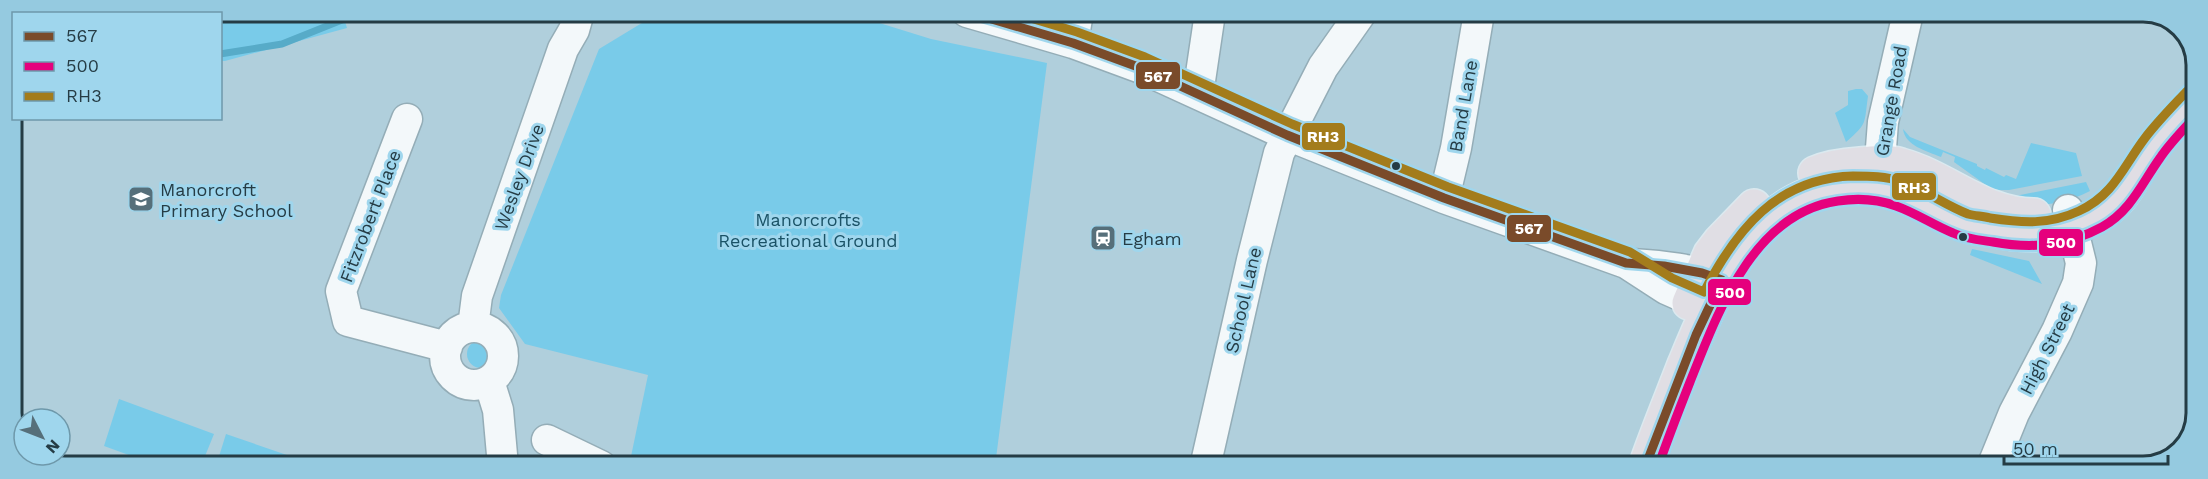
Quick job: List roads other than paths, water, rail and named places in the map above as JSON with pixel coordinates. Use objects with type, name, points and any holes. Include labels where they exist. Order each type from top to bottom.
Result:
[{"type":"main road","points":[[1638,456],[1706,290],[1755,233],[1791,203],[1809,194],[1879,176],[1900,164],[1996,210],[2020,215],[2071,218],[2085,203],[2143,161],[2185,110]]},
{"type":"main road","points":[[1649,456],[1706,290]]},
{"type":"street","name":"Wesley Drive","points":[[473,327],[477,296],[563,49],[579,23]]},
{"type":"street","points":[[1005,23],[1067,41],[1142,69],[1287,135],[1444,198],[1626,263],[1666,289],[1706,290]]},
{"type":"street","points":[[1067,41],[1074,23]]},
{"type":"street","points":[[1198,94],[1209,23]]},
{"type":"street","name":"School Lane","points":[[1207,456],[1279,153],[1323,67],[1354,23]]},
{"type":"street","name":"Band Lane","points":[[1444,198],[1456,148],[1477,23]]},
{"type":"street","name":"Grange Road","points":[[1879,176],[1883,122],[1906,23]]},
{"type":"street","name":"Fitzrobert Place","points":[[407,118],[341,291],[348,321],[447,347]]},
{"type":"street","name":"High Street","points":[[1996,456],[2014,413],[2057,331],[2078,283],[2081,263],[2071,218]]},
{"type":"street","points":[[473,327],[485,329],[496,337],[501,345],[502,364],[499,372],[489,381],[476,385],[464,384],[456,379],[448,369],[445,361],[447,347],[459,332],[473,327]]},
{"type":"street","points":[[489,381],[498,410],[502,456]]},
{"type":"street","points":[[548,440],[581,456]]},
{"type":"waterway","points":[[222,54],[282,44],[334,23]]},
{"type":"place","name":"Manorcroft Primary School","points":[[141,199]]},
{"type":"place","name":"Egham","points":[[1103,238]]},
{"type":"park label","name":"Manorcrofts Recreational Ground","points":[[808,229]]}]
